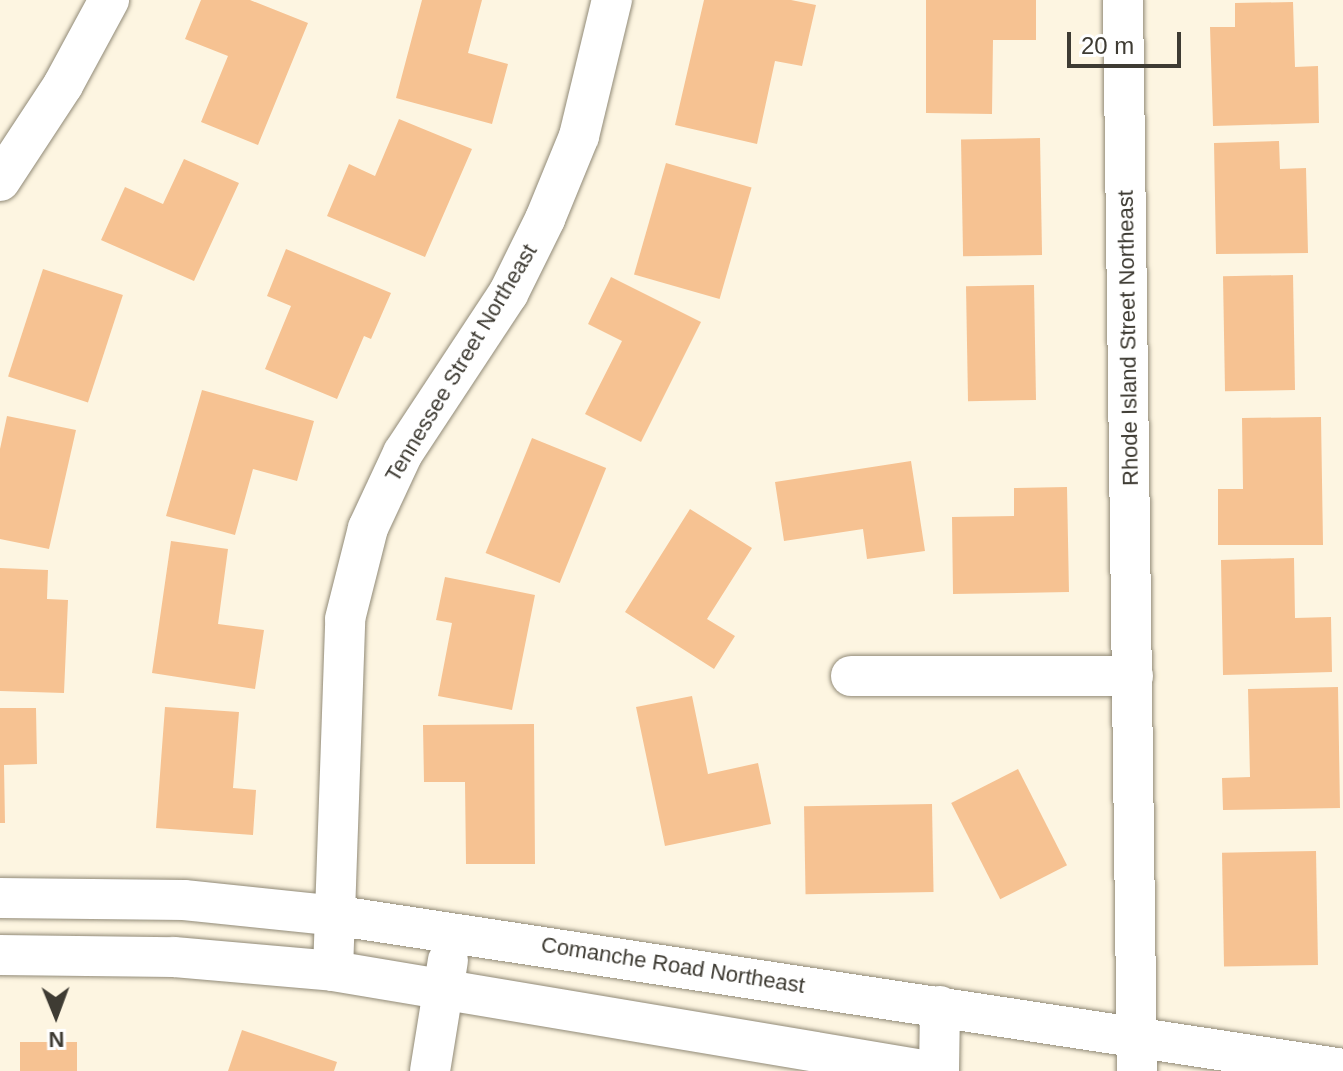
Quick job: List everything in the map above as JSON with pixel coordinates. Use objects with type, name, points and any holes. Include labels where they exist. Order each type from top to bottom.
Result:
[{"type":"street","points":[[0,181],[63,85],[109,0]]},
{"type":"street","name":"Tennessee Street Northeast","points":[[333,971],[339,916],[345,619],[368,528],[403,453],[508,294],[545,219],[579,136],[612,0]]},
{"type":"street","name":"Rhode Island Street Northeast","points":[[1123,0],[1138,1053]]},
{"type":"street","points":[[851,676],[1133,676]]},
{"type":"street","name":"Comanche Road Northeast","points":[[0,898],[184,900],[339,916],[940,1006],[1138,1053],[1343,1069]]},
{"type":"street","points":[[430,1071],[452,932]]},
{"type":"street","points":[[0,955],[174,957],[333,971],[443,987],[929,1071]]},
{"type":"street","points":[[939,1071],[940,1006]]},
{"type":"building","points":[[201,0],[250,0],[308,23],[258,145],[201,122],[228,56],[185,39]]},
{"type":"building","points":[[422,0],[482,0],[468,53],[508,64],[492,124],[396,98]]},
{"type":"building","points":[[704,0],[791,0],[816,5],[802,66],[775,61],[757,144],[675,125]]},
{"type":"building","points":[[926,0],[1036,0],[1036,40],[993,40],[992,114],[926,113]]},
{"type":"building","points":[[1293,2],[1295,67],[1318,66],[1319,123],[1213,126],[1210,27],[1235,27],[1235,3]]},
{"type":"building","points":[[399,119],[472,149],[425,257],[327,216],[349,164],[375,176]]},
{"type":"building","points":[[1040,138],[1042,255],[963,256],[961,139]]},
{"type":"building","points":[[1279,141],[1280,169],[1306,168],[1308,253],[1216,254],[1214,143]]},
{"type":"building","points":[[184,159],[239,183],[194,281],[101,240],[125,187],[163,204]]},
{"type":"building","points":[[666,163],[752,188],[720,299],[634,275]]},
{"type":"building","points":[[286,249],[391,293],[371,339],[364,336],[337,399],[265,369],[291,306],[267,296]]},
{"type":"building","points":[[43,269],[123,295],[88,402],[8,376]]},
{"type":"building","points":[[1293,275],[1295,390],[1225,391],[1223,276]]},
{"type":"building","points":[[611,277],[701,322],[641,442],[585,414],[622,341],[588,324]]},
{"type":"building","points":[[1034,285],[1036,400],[968,401],[966,286]]},
{"type":"building","points":[[202,390],[314,421],[297,481],[253,469],[235,535],[166,516]]},
{"type":"building","points":[[7,416],[76,430],[49,549],[0,539],[0,449]]},
{"type":"building","points":[[1321,417],[1323,545],[1218,545],[1218,489],[1243,489],[1242,418]]},
{"type":"building","points":[[532,438],[606,468],[560,583],[486,553]]},
{"type":"building","points":[[911,461],[925,551],[867,559],[863,529],[784,541],[775,482]]},
{"type":"building","points":[[1067,487],[1069,592],[953,594],[952,517],[1014,516],[1014,488]]},
{"type":"building","points":[[690,509],[752,548],[707,619],[735,636],[714,669],[625,612]]},
{"type":"building","points":[[171,541],[228,549],[218,624],[264,630],[255,689],[152,673]]},
{"type":"building","points":[[1294,558],[1295,618],[1331,617],[1332,672],[1223,675],[1221,560]]},
{"type":"building","points":[[0,568],[48,570],[47,599],[68,600],[64,693],[0,691]]},
{"type":"building","points":[[445,577],[535,595],[512,710],[438,696],[452,623],[436,620]]},
{"type":"building","points":[[1338,687],[1340,808],[1223,810],[1222,778],[1250,777],[1248,689]]},
{"type":"building","points":[[692,696],[708,774],[758,763],[771,824],[665,846],[636,707]]},
{"type":"building","points":[[165,707],[239,712],[233,788],[256,790],[253,835],[156,828]]},
{"type":"building","points":[[0,708],[36,708],[37,764],[4,765],[5,823],[0,823]]},
{"type":"building","points":[[534,724],[535,864],[466,864],[465,782],[424,782],[423,725]]},
{"type":"building","points":[[1018,769],[1067,865],[1000,899],[951,803]]},
{"type":"building","points":[[932,804],[934,892],[806,894],[804,806]]},
{"type":"building","points":[[1316,851],[1318,965],[1224,967],[1222,853]]},
{"type":"building","points":[[242,1030],[337,1062],[334,1071],[228,1071]]},
{"type":"building","points":[[20,1042],[77,1042],[77,1071],[20,1071]]}]
